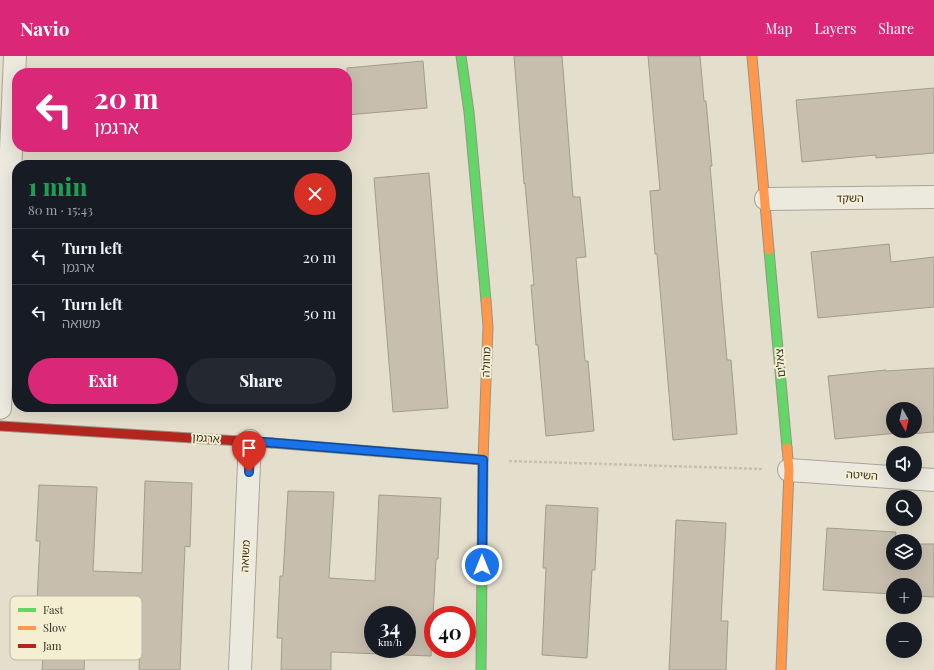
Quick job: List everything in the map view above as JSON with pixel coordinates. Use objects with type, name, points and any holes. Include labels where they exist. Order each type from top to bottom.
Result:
[{"type":"street","points":[[14,68],[15,56]]},
{"type":"street","name":"מחולה","points":[[461,56],[469,112],[488,327],[483,460],[481,670]]},
{"type":"street","name":"צאלים","points":[[752,56],[790,470],[781,670]]},
{"type":"street","points":[[0,408],[12,126]]},
{"type":"street","name":"השקד","points":[[766,199],[934,197]]},
{"type":"street","name":"ארגמן","points":[[0,426],[250,441],[483,460]]},
{"type":"street","name":"משואה","points":[[240,670],[250,441]]},
{"type":"street","name":"השיטה","points":[[790,470],[934,480]]},
{"type":"path","points":[[483,460],[790,470]]},
{"type":"building","points":[[514,56],[562,56],[573,197],[580,197],[586,257],[576,258],[585,361],[588,361],[594,431],[546,436],[538,345],[536,345],[531,285],[534,285]]},
{"type":"building","points":[[648,56],[700,56],[712,166],[710,166],[727,360],[731,360],[737,434],[673,440],[650,191],[660,190]]},
{"type":"building","points":[[423,61],[427,108],[352,115],[352,68],[347,68]]},
{"type":"building","points":[[934,88],[934,153],[876,158],[876,155],[802,162],[796,100]]},
{"type":"building","points":[[429,173],[448,408],[393,412],[374,178]]},
{"type":"building","points":[[889,244],[891,262],[934,257],[934,307],[818,318],[811,252]]},
{"type":"building","points":[[934,368],[934,432],[922,433],[922,402],[886,402],[886,434],[835,439],[828,376],[886,370]]},
{"type":"building","points":[[145,481],[192,483],[190,547],[185,546],[180,670],[139,670],[139,660],[142,660],[142,596],[37,596],[40,541],[36,541],[39,485],[97,487],[93,571],[142,573]]},
{"type":"building","points":[[288,491],[334,492],[329,578],[375,581],[379,495],[441,498],[434,606],[424,606],[424,656],[416,655],[416,606],[364,606],[364,653],[331,652],[331,670],[281,670],[282,638],[277,638],[280,576],[283,576]]},
{"type":"building","points":[[546,505],[598,508],[595,570],[592,570],[587,658],[542,655],[546,568],[543,568]]},
{"type":"building","points":[[676,520],[726,523],[721,621],[728,621],[726,670],[669,670]]},
{"type":"building","points":[[827,528],[896,532],[896,534],[886,534],[886,570],[922,570],[922,544],[934,544],[934,597],[922,596],[922,578],[886,578],[886,594],[823,590]]},
{"type":"building","points":[[43,660],[84,660],[84,670],[42,670]]},
{"type":"traffic: fast","points":[[461,56],[469,112],[486,301]]},
{"type":"traffic: fast","points":[[769,250],[787,448]]},
{"type":"traffic: fast","points":[[272,443],[483,460]]},
{"type":"traffic: fast","points":[[481,670],[482,566]]},
{"type":"traffic: slow","points":[[752,56],[769,250]]},
{"type":"traffic: slow","points":[[482,566],[483,460],[488,327],[486,301]]},
{"type":"traffic: slow","points":[[781,670],[789,470],[787,448]]},
{"type":"traffic: jam","points":[[0,426],[272,443]]},
{"type":"route","points":[[249,472],[250,441],[483,460],[482,565]]}]
